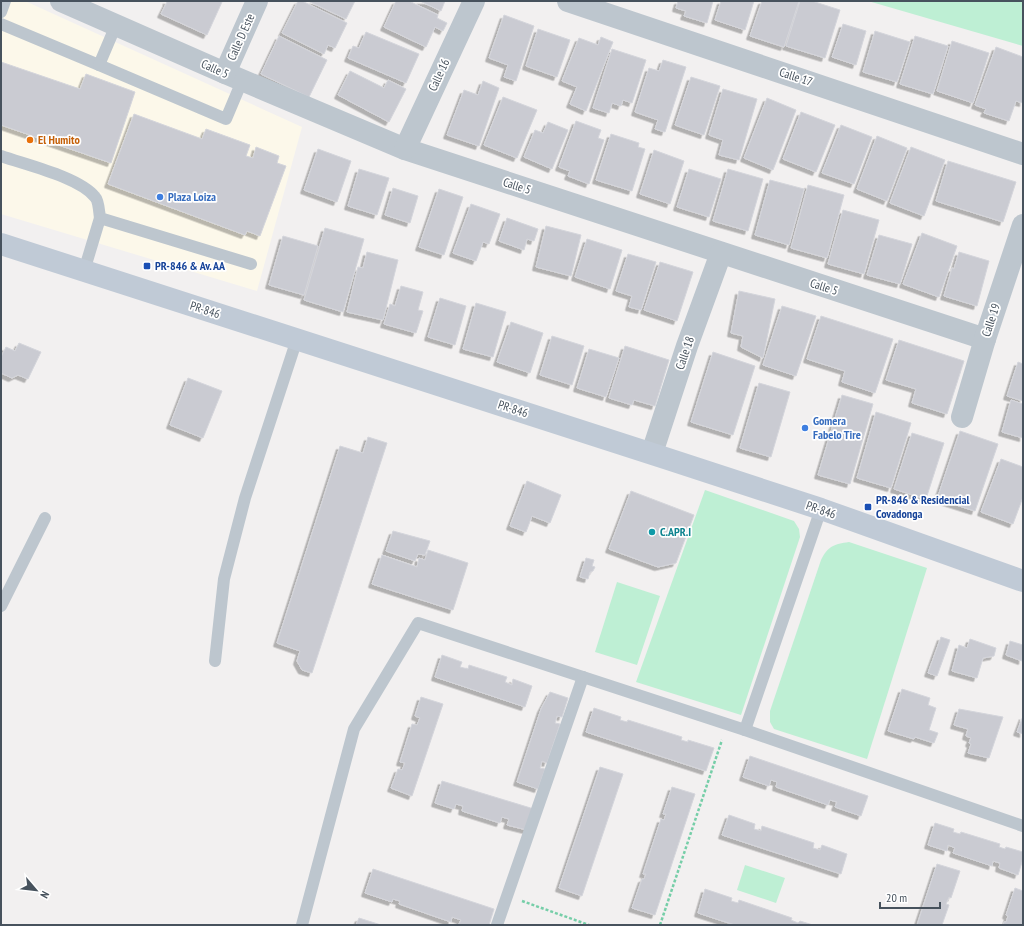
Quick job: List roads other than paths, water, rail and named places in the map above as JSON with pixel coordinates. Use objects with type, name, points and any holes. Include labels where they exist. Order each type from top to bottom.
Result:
[{"type":"street","name":"Calle 5","points":[[61,1],[233,77],[405,149],[985,339]]},
{"type":"street","name":"Calle D Este","points":[[233,77],[257,1]]},
{"type":"street","name":"Calle 16","points":[[405,149],[474,1]]},
{"type":"street","name":"Calle 17","points":[[568,1],[1023,154]]},
{"type":"street","name":"Calle 19","points":[[962,417],[985,339],[1023,225]]},
{"type":"street","name":"PR-846","points":[[1,244],[652,453],[821,509],[1023,581]]},
{"type":"street","name":"Calle 18","points":[[652,453],[687,346],[721,253]]},
{"type":"lane","points":[[1,12],[5,1]]},
{"type":"lane","points":[[1,24],[226,119],[233,77]]},
{"type":"lane","points":[[99,65],[116,25]]},
{"type":"lane","points":[[1,156],[65,178],[84,187],[96,198],[100,218],[84,271]]},
{"type":"lane","points":[[100,218],[251,264]]},
{"type":"lane","points":[[215,661],[224,578],[243,505],[297,339]]},
{"type":"lane","points":[[745,730],[821,509]]},
{"type":"lane","points":[[1,606],[45,518]]},
{"type":"lane","points":[[302,925],[354,729],[418,623],[728,724],[1023,826]]},
{"type":"lane","points":[[497,925],[583,677]]},
{"type":"place","name":"El Humito","points":[[30,140]]},
{"type":"place","name":"Plaza Loiza","points":[[160,197]]},
{"type":"place","name":"PR-846 & Av. AA","points":[[147,266]]},
{"type":"place","name":"Gomera Fabelo Tire","points":[[805,428]]},
{"type":"place","name":"PR-846 & Residencial Covadonga","points":[[868,507]]},
{"type":"place","name":"C.APR.I","points":[[652,532]]}]
